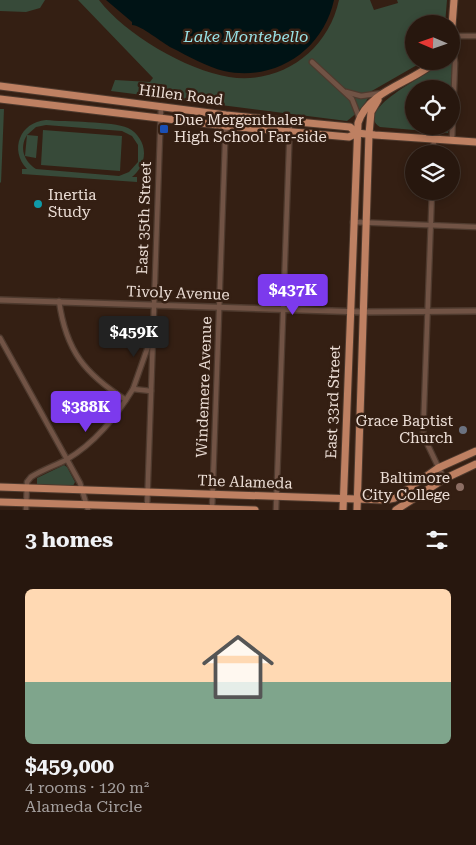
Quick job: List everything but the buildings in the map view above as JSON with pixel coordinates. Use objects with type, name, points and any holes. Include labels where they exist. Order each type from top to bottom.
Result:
[{"type":"main road","points":[[453,15],[454,0]]},
{"type":"main road","name":"East 33rd Street","points":[[343,510],[356,133],[360,119],[369,104],[422,70]]},
{"type":"main road","name":"Hillen Road","points":[[0,86],[226,115],[350,127],[356,133]]},
{"type":"main road","name":"East 33rd Street","points":[[357,510],[369,134],[371,112],[381,95]]},
{"type":"main road","name":"Hillen Road","points":[[0,99],[160,119],[290,132],[349,137],[356,133],[476,142]]},
{"type":"main road","name":"The Alameda","points":[[0,487],[343,499],[395,498],[438,468],[476,451]]},
{"type":"main road","points":[[399,509],[444,479],[476,464]]},
{"type":"main road","name":"The Alameda","points":[[0,502],[27,506],[255,510]]},
{"type":"street","points":[[460,37],[476,36]]},
{"type":"street","points":[[312,62],[356,104],[360,119]]},
{"type":"street","points":[[452,140],[455,70]]},
{"type":"street","points":[[344,92],[361,96],[388,91]]},
{"type":"street","name":"East 35th Street","points":[[147,508],[161,106]]},
{"type":"street","name":"Windemere Avenue","points":[[212,509],[226,115]]},
{"type":"street","points":[[276,510],[290,121]]},
{"type":"street","points":[[434,139],[434,145]]},
{"type":"street","points":[[431,200],[423,436],[444,479]]},
{"type":"street","points":[[353,222],[476,227]]},
{"type":"street","name":"Tivoly Avenue","points":[[0,300],[350,312],[476,311]]},
{"type":"street","points":[[60,301],[64,326],[83,366],[96,380],[126,400]]},
{"type":"street","points":[[27,506],[27,488],[31,477],[67,459],[104,429],[126,400],[132,390],[153,332]]},
{"type":"street","points":[[0,338],[83,490],[87,507]]},
{"type":"street","points":[[132,390],[151,391]]},
{"type":"green space","points":[[0,0],[45,0],[40,8],[26,12],[0,11]]},
{"type":"green space","name":"Lake Montebello","points":[[78,0],[99,0],[124,25],[176,59],[212,73],[229,77],[248,78],[267,76],[284,70],[299,61],[313,49],[324,35],[333,18],[339,0],[370,0],[374,10],[398,3],[397,0],[447,0],[446,15],[405,15],[405,70],[408,70],[370,92],[364,104],[347,121],[111,91],[115,80],[150,82],[153,78]]},
{"type":"green space","points":[[432,70],[453,70],[452,80],[416,80]]},
{"type":"green space","points":[[405,87],[405,129],[380,127],[374,119],[377,111],[385,101]]},
{"type":"green space","points":[[0,109],[4,109],[1,183],[0,182]]},
{"type":"green space","points":[[46,120],[100,123],[121,126],[132,130],[140,139],[144,149],[142,163],[132,177],[137,177],[137,182],[22,174],[22,169],[27,169],[19,154],[20,138],[24,131],[37,122]],"holes":[[[46,125],[122,131],[132,136],[138,145],[138,162],[129,172],[119,176],[36,169],[28,162],[23,149],[27,135],[36,127]]]},
{"type":"green space","points":[[43,130],[122,136],[120,171],[41,165]]},
{"type":"green space","points":[[27,135],[38,136],[36,158],[25,156]]},
{"type":"green space","points":[[64,465],[75,482],[73,486],[37,484],[37,478]]},
{"type":"water","name":"Lake Montebello","points":[[106,0],[334,0],[328,18],[319,34],[308,47],[279,67],[262,72],[243,73],[218,69],[172,48],[141,28],[132,25],[132,22]]},
{"type":"place","name":"Due Mergenthaler High School Far-side","points":[[164,129]]},
{"type":"place","name":"Inertia Study","points":[[38,204]]},
{"type":"place","name":"Grace Baptist Church","points":[[463,430]]},
{"type":"place","name":"Baltimore City College","points":[[460,487]]}]
